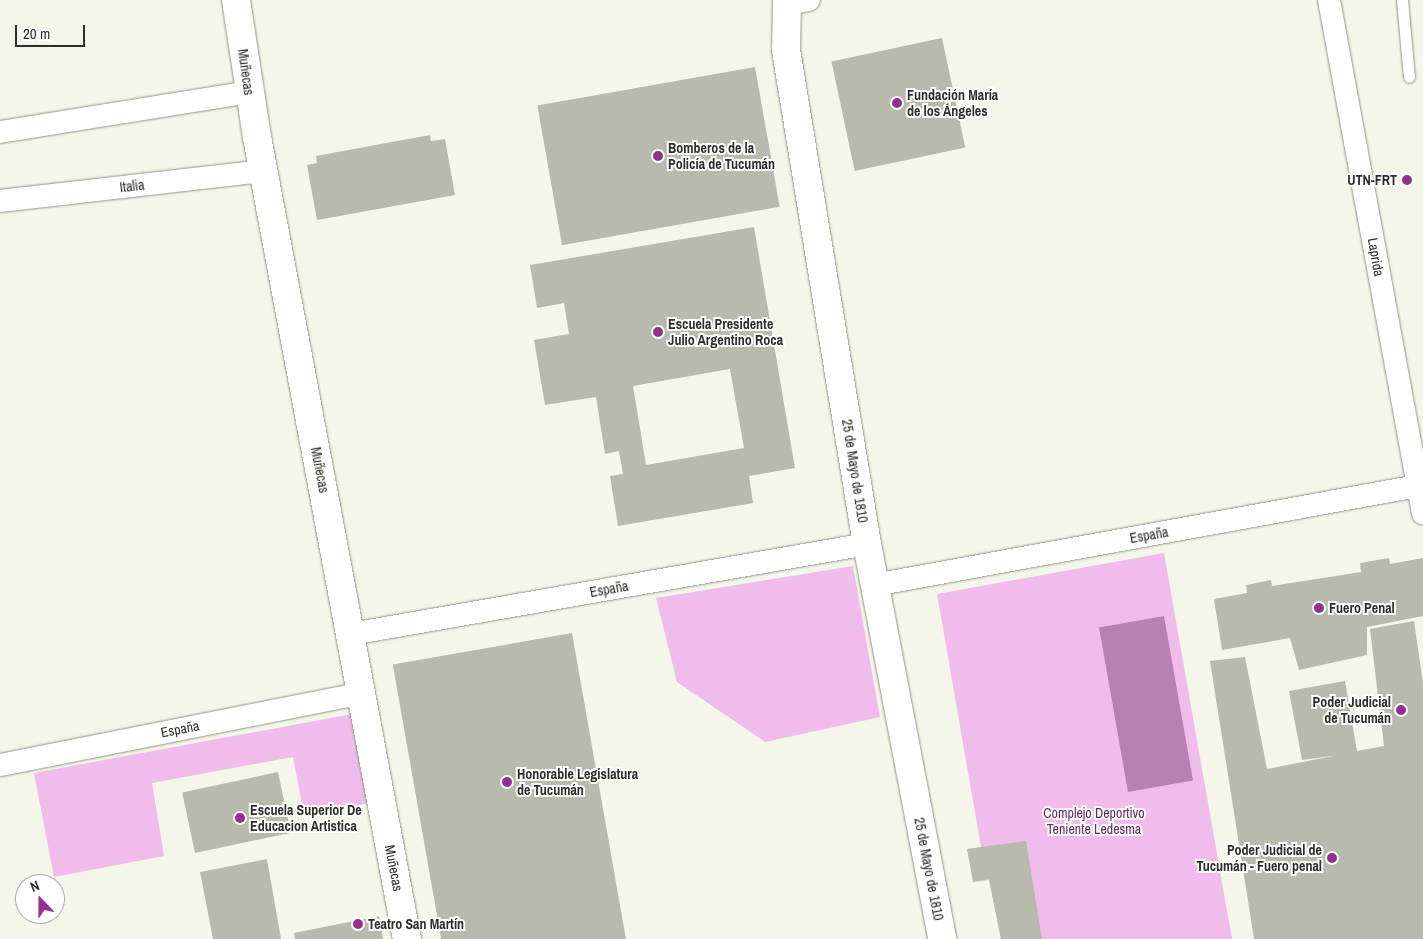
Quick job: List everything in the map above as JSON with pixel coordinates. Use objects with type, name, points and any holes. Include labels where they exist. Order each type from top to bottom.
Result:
[{"type":"street","name":"Muñecas","points":[[236,0],[249,92],[407,939]]},
{"type":"street","name":"Laprida","points":[[1329,0],[1421,486],[1423,513]]},
{"type":"street","name":"25 de Mayo de 1810","points":[[794,1],[786,50],[874,585],[942,939]]},
{"type":"street","points":[[0,132],[249,92]]},
{"type":"street","name":"Italia","points":[[0,201],[264,171]]},
{"type":"street","name":"España","points":[[874,585],[1421,486]]},
{"type":"street","name":"España","points":[[350,634],[867,544]]},
{"type":"street","name":"España","points":[[0,764],[360,694]]},
{"type":"lane","points":[[1402,0],[1409,77]]},
{"type":"green space","name":"Complejo Deportivo Teniente Ledesma","points":[[1164,553],[1232,939],[1001,939],[989,880],[973,882],[981,847],[937,594]]},
{"type":"green space","points":[[853,566],[880,717],[765,742],[677,682],[656,598]]},
{"type":"green space","points":[[352,714],[369,803],[304,815],[293,757],[152,783],[164,856],[65,875],[53,874],[34,773]]},
{"type":"shaded area","points":[[1164,616],[1193,780],[1128,792],[1099,627]]},
{"type":"building","name":"Fundación María de los Ángeles","points":[[942,38],[965,148],[855,171],[831,61]]},
{"type":"building","name":"Bomberos de la Policía de Tucumán","points":[[755,67],[780,207],[562,245],[537,105]]},
{"type":"building","points":[[430,135],[431,141],[445,139],[455,195],[317,220],[307,165],[317,163],[316,156]]},
{"type":"building","name":"Escuela Presidente Julio Argentino Roca","points":[[754,227],[795,468],[749,476],[753,503],[618,526],[610,476],[623,474],[619,451],[605,454],[596,397],[545,405],[534,340],[569,334],[564,303],[537,308],[530,265]],"holes":[[[730,369],[744,448],[646,465],[633,386]]]},
{"type":"building","name":"Fuero Penal","points":[[1389,558],[1390,564],[1423,558],[1423,616],[1367,627],[1367,655],[1299,670],[1290,638],[1222,650],[1214,599],[1247,593],[1246,585],[1271,580],[1272,586],[1361,572],[1360,563]]},
{"type":"building","name":"Poder Judicial de Tucumán - Fuero penal","points":[[1414,621],[1423,683],[1423,939],[1254,939],[1210,661],[1245,657],[1267,769],[1338,755],[1302,760],[1289,691],[1345,681],[1357,751],[1384,746],[1370,629]]},
{"type":"building","name":"Honorable Legislatura de Tucumán","points":[[572,633],[626,939],[441,939],[393,665]]},
{"type":"building","points":[[278,772],[291,833],[195,853],[182,792]]},
{"type":"building","points":[[1026,841],[1042,939],[1001,939],[989,879],[973,882],[967,849]]},
{"type":"building","points":[[267,859],[281,939],[213,939],[200,872]]},
{"type":"building","name":"Teatro San Martín","points":[[379,916],[383,939],[295,939],[294,933]]},
{"type":"place","name":"Fundación María de los Ángeles","points":[[897,103]]},
{"type":"place","name":"Bomberos de la Policía de Tucumán","points":[[658,156]]},
{"type":"place","name":"UTN-FRT","points":[[1407,180]]},
{"type":"place","name":"Escuela Presidente Julio Argentino Roca","points":[[658,332]]},
{"type":"place","name":"Fuero Penal","points":[[1319,608]]},
{"type":"place","name":"Poder Judicial de Tucumán","points":[[1401,710]]},
{"type":"place","name":"Honorable Legislatura de Tucumán","points":[[507,782]]},
{"type":"place","name":"Escuela Superior De Educacion Artistica","points":[[240,818]]},
{"type":"place","name":"Poder Judicial de Tucumán - Fuero penal","points":[[1332,858]]},
{"type":"place","name":"Teatro San Martín","points":[[358,924]]}]
